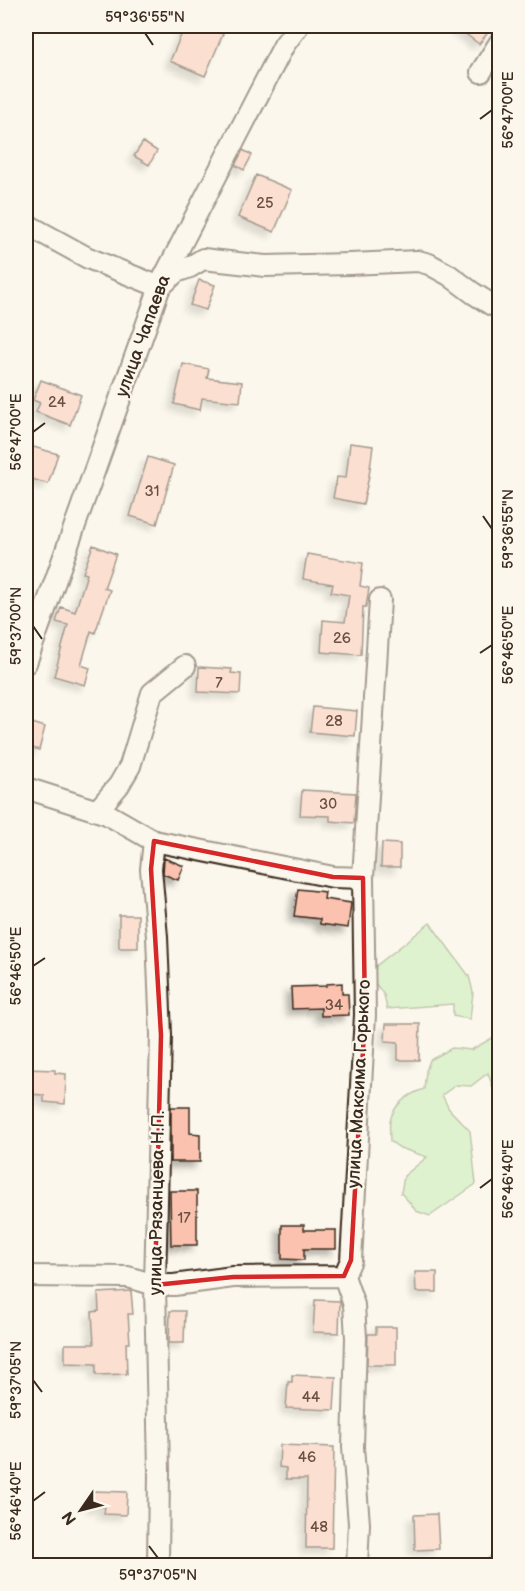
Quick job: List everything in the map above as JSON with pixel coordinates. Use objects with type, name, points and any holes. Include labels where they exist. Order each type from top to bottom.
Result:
[{"type":"street","name":"улица Чапаева","points":[[26,663],[160,287],[284,45],[298,26]]},
{"type":"street","points":[[481,72],[500,42]]},
{"type":"street","points":[[26,224],[88,258],[160,287],[176,272],[203,259],[266,266],[417,261],[429,264],[449,275],[473,293],[500,308]]},
{"type":"street","name":"улица Максима Горького","points":[[344,1276],[351,1260],[365,1015],[363,878],[380,600]]},
{"type":"street","points":[[97,811],[130,766],[152,693],[185,666]]},
{"type":"street","points":[[26,788],[107,814],[154,841],[333,877],[363,878]]},
{"type":"street","name":"улица Рязанцева Н.П.","points":[[154,841],[151,869],[158,937],[161,1035],[155,1285],[159,1470],[158,1566]]},
{"type":"street","points":[[26,1276],[128,1277],[155,1285],[174,1285],[233,1277],[344,1276],[354,1305],[356,1338],[353,1447],[359,1524],[357,1566]]},
{"type":"highlighted area","points":[[154,841],[333,877],[363,878],[365,1015],[351,1260],[344,1276],[233,1277],[155,1285],[161,1035],[151,869]]},
{"type":"green space","points":[[430,923],[469,976],[473,992],[470,1019],[453,1016],[453,1004],[387,1009],[384,995],[373,980],[376,966]]},
{"type":"green space","points":[[494,1037],[499,1045],[499,1095],[494,1091],[488,1073],[471,1086],[456,1085],[442,1095],[449,1109],[470,1131],[476,1184],[430,1216],[416,1211],[401,1193],[404,1176],[427,1157],[400,1148],[390,1141],[392,1115],[403,1100],[424,1089],[430,1060],[452,1048],[471,1050]]},
{"type":"green space","points":[[499,1549],[499,1565],[482,1565],[494,1552]]},
{"type":"building","points":[[185,26],[203,26],[223,34],[205,76],[170,61]]},
{"type":"building","points":[[455,26],[493,26],[479,44]]},
{"type":"building","points":[[143,142],[157,151],[149,165],[134,156]]},
{"type":"building","points":[[243,150],[252,155],[244,170],[235,165]]},
{"type":"building","points":[[256,175],[292,190],[274,232],[238,217]]},
{"type":"building","points":[[199,280],[215,285],[206,310],[190,305]]},
{"type":"building","points":[[183,364],[209,369],[207,378],[242,382],[240,402],[202,398],[200,410],[174,404]]},
{"type":"building","points":[[41,380],[81,395],[70,425],[36,412],[40,403],[33,400]]},
{"type":"building","points":[[350,443],[373,446],[363,504],[333,498],[337,477],[346,478]]},
{"type":"building","points":[[30,446],[58,454],[48,484],[26,477],[26,451],[28,452]]},
{"type":"building","points":[[148,457],[174,465],[157,524],[130,516]]},
{"type":"building","points":[[93,545],[116,554],[104,588],[110,590],[95,633],[91,631],[81,665],[90,668],[85,685],[54,676],[68,625],[56,622],[61,607],[75,612],[87,574],[83,573]]},
{"type":"building","points":[[307,554],[363,563],[360,586],[369,588],[366,607],[363,607],[361,655],[321,652],[323,620],[345,622],[349,595],[331,592],[333,584],[303,579]]},
{"type":"building","points":[[199,667],[232,669],[231,673],[241,674],[240,694],[198,692]]},
{"type":"building","points":[[313,707],[357,711],[355,736],[310,732]]},
{"type":"building","points":[[26,721],[45,727],[39,750],[26,746]]},
{"type":"building","points":[[302,790],[356,793],[354,823],[330,821],[330,816],[300,815]]},
{"type":"building","points":[[382,843],[400,844],[400,867],[381,867]]},
{"type":"building","points":[[164,858],[184,866],[178,880],[163,874]]},
{"type":"building","points":[[298,889],[325,892],[324,899],[351,903],[348,928],[320,924],[320,919],[294,916]]},
{"type":"building","points":[[119,915],[138,915],[138,948],[119,948]]},
{"type":"building","points":[[342,983],[342,994],[348,994],[349,1015],[321,1016],[321,1008],[292,1009],[291,987]]},
{"type":"building","points":[[386,1024],[420,1024],[419,1060],[398,1060],[398,1042],[385,1041]]},
{"type":"building","points":[[26,1069],[55,1070],[55,1073],[66,1074],[65,1104],[44,1102],[44,1095],[26,1094]]},
{"type":"building","points":[[171,1107],[190,1107],[190,1133],[200,1134],[200,1162],[171,1162]]},
{"type":"building","points":[[170,1191],[197,1191],[197,1245],[171,1245]]},
{"type":"building","points":[[282,1225],[304,1225],[304,1230],[336,1230],[336,1249],[304,1249],[304,1260],[282,1259]]},
{"type":"building","points":[[415,1272],[437,1272],[437,1292],[416,1292]]},
{"type":"building","points":[[131,1291],[133,1314],[128,1314],[130,1343],[126,1343],[127,1374],[96,1375],[96,1364],[65,1363],[65,1344],[94,1344],[92,1312],[99,1311],[98,1293]]},
{"type":"building","points":[[315,1300],[340,1301],[339,1333],[313,1332]]},
{"type":"building","points":[[170,1311],[185,1311],[184,1343],[169,1343]]},
{"type":"building","points":[[376,1327],[396,1327],[396,1365],[367,1365],[368,1334],[376,1334]]},
{"type":"building","points":[[292,1375],[336,1377],[334,1410],[286,1408],[288,1382],[292,1382]]},
{"type":"building","points":[[280,1445],[334,1447],[332,1548],[306,1548],[307,1479],[286,1479],[286,1468],[279,1467]]},
{"type":"building","points":[[93,1491],[127,1492],[126,1515],[104,1514],[105,1507],[92,1506]]},
{"type":"building","points":[[437,1514],[439,1549],[415,1550],[414,1515]]}]
